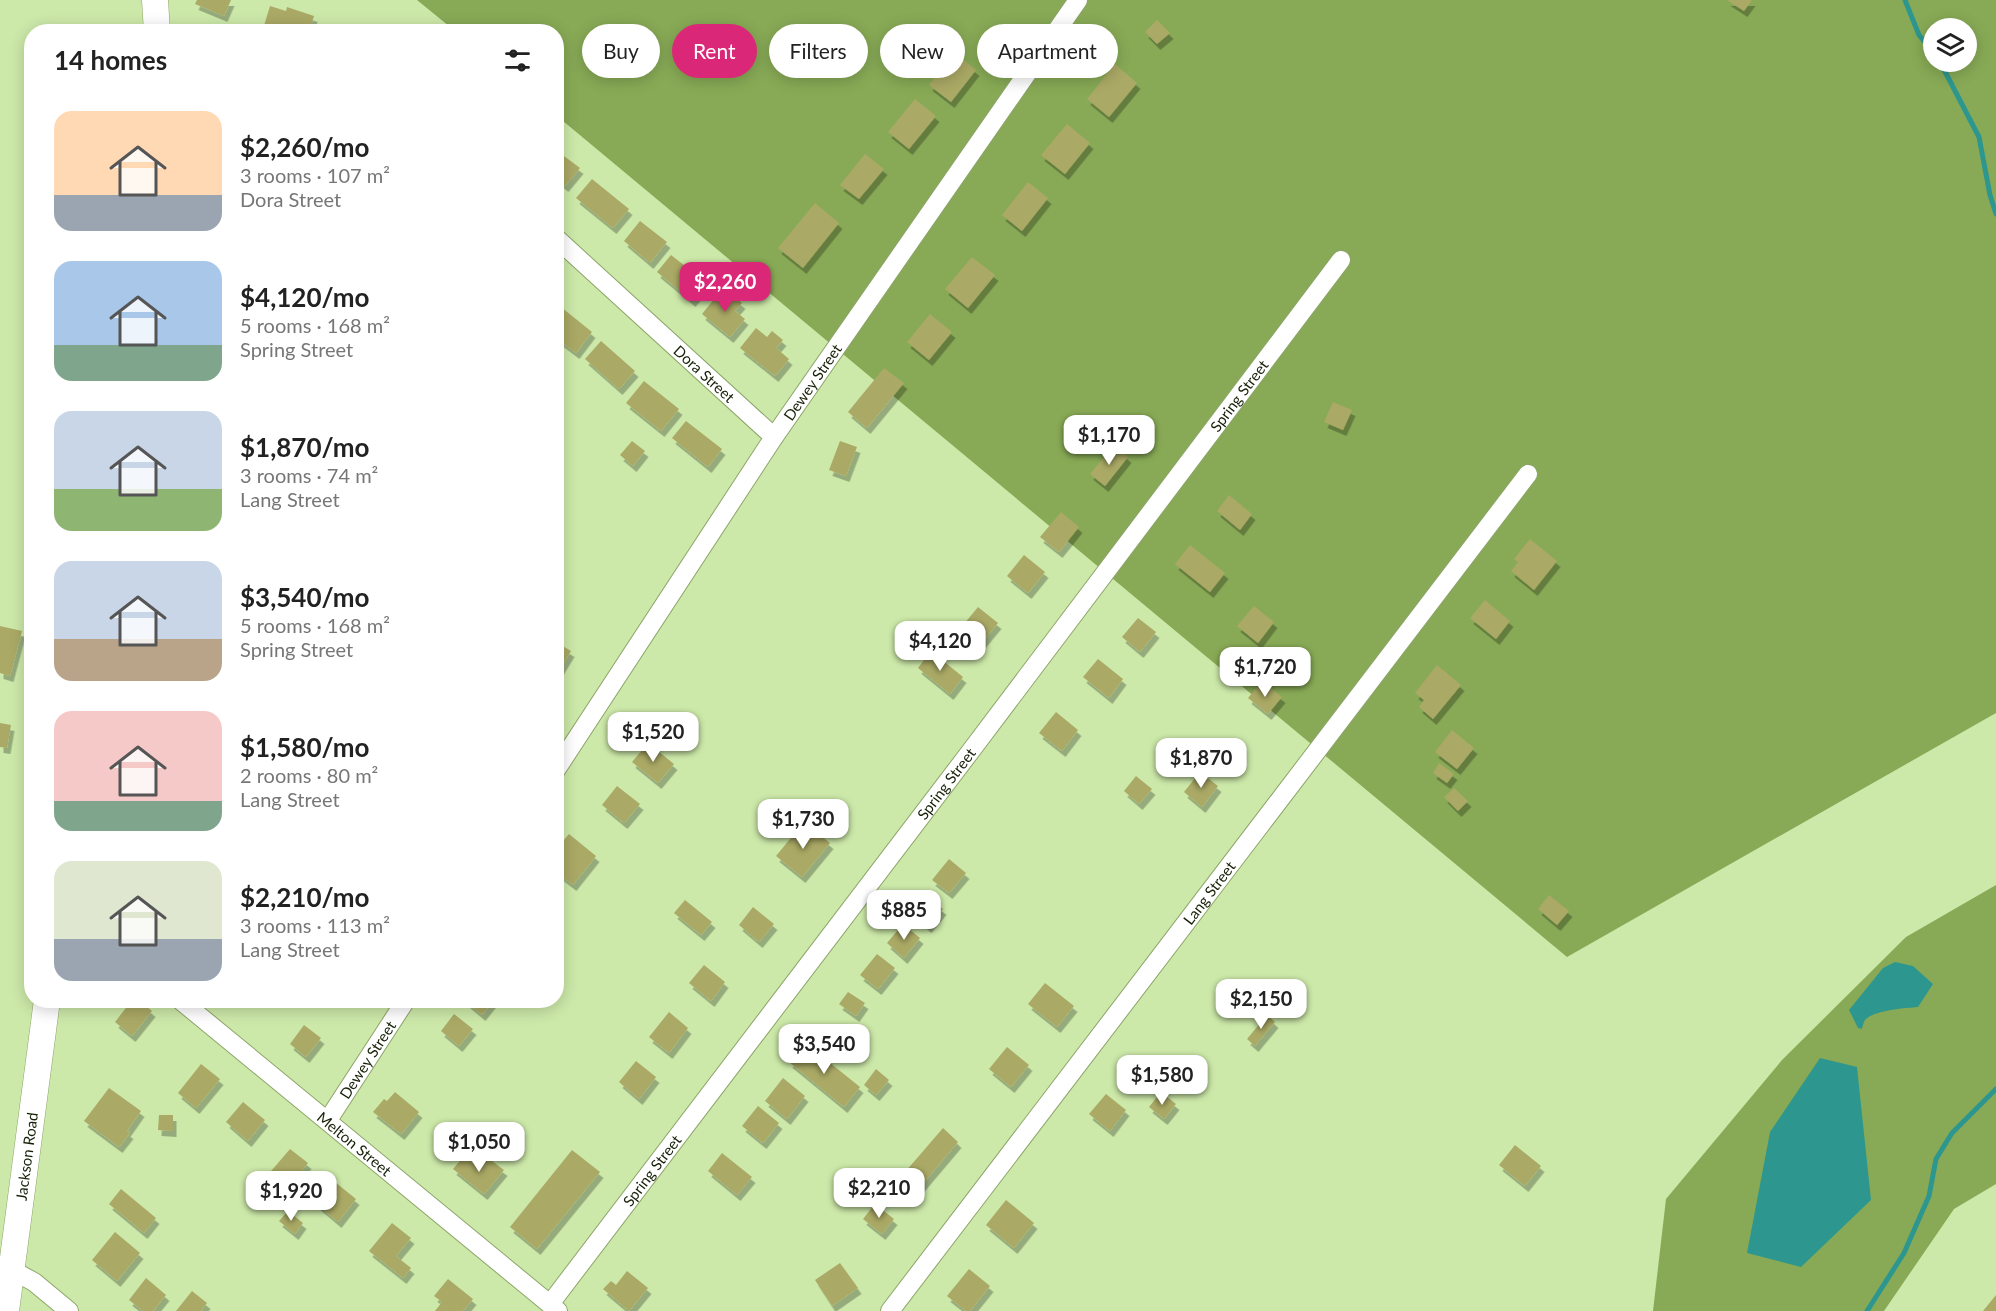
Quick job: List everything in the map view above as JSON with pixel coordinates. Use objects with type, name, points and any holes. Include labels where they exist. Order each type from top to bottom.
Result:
[{"type":"main road","points":[[155,0],[156,24]]},
{"type":"main road","name":"Jackson Road","points":[[6,1311],[46,1008]]},
{"type":"street","name":"Dewey Street","points":[[564,758],[774,437],[1078,0]]},
{"type":"street","name":"Dora Street","points":[[564,245],[774,437]]},
{"type":"street","name":"Spring Street","points":[[554,1308],[1341,260]]},
{"type":"street","name":"Lang Street","points":[[890,1311],[1528,474]]},
{"type":"street","name":"Melton Street","points":[[190,1008],[554,1308]]},
{"type":"street","name":"Dewey Street","points":[[328,1120],[401,1008]]},
{"type":"street","points":[[12,1270],[34,1282],[69,1311]]},
{"type":"green space","points":[[417,0],[1996,0],[1996,713],[1567,957],[564,122],[564,24],[446,24]]},
{"type":"green space","points":[[1996,885],[1996,1184],[1954,1209],[1884,1311],[1653,1311],[1666,1199],[1782,1060],[1906,937]]},
{"type":"water","points":[[1895,962],[1913,966],[1933,984],[1918,1007],[1875,1014],[1865,1020],[1862,1029],[1858,1028],[1849,1010],[1883,968]]},
{"type":"water","points":[[1820,1058],[1857,1067],[1871,1200],[1801,1267],[1747,1253],[1770,1132]]},
{"type":"building","points":[[197,0],[231,0],[224,16],[195,4]]},
{"type":"building","points":[[1727,0],[1752,0],[1744,11]]},
{"type":"building","points":[[270,6],[286,11],[287,7],[314,16],[312,24],[265,24]]},
{"type":"building","points":[[1157,20],[1170,33],[1157,44],[1145,32]]},
{"type":"building","points":[[965,61],[976,70],[951,102],[929,85],[935,78],[965,78]]},
{"type":"building","points":[[1118,67],[1137,83],[1109,117],[1087,99],[1104,78],[1118,78]]},
{"type":"building","points":[[915,99],[936,116],[909,149],[888,132]]},
{"type":"building","points":[[1067,124],[1090,143],[1065,174],[1041,155]]},
{"type":"building","points":[[865,154],[884,169],[859,199],[840,185]]},
{"type":"building","points":[[564,156],[580,168],[564,185]]},
{"type":"building","points":[[592,179],[629,209],[613,228],[576,198]]},
{"type":"building","points":[[1028,182],[1048,198],[1022,231],[1002,215]]},
{"type":"building","points":[[815,203],[839,223],[803,268],[778,248]]},
{"type":"building","points":[[640,221],[667,242],[650,263],[624,241]]},
{"type":"building","points":[[671,255],[707,283],[692,301],[657,272]]},
{"type":"building","points":[[972,257],[995,275],[968,308],[945,289]]},
{"type":"building","points":[[723,288],[742,303],[735,311],[745,319],[730,337],[702,314]]},
{"type":"building","points":[[564,309],[592,332],[576,353],[564,344]]},
{"type":"building","points":[[930,314],[952,332],[929,360],[907,342]]},
{"type":"building","points":[[756,328],[767,337],[772,331],[783,340],[776,348],[789,359],[775,376],[740,348]]},
{"type":"building","points":[[601,341],[635,371],[619,389],[585,359]]},
{"type":"building","points":[[884,368],[904,383],[867,428],[848,412]]},
{"type":"building","points":[[644,381],[679,409],[661,431],[626,403]]},
{"type":"building","points":[[1333,402],[1352,410],[1343,430],[1324,422]]},
{"type":"building","points":[[686,421],[722,449],[708,467],[672,438]]},
{"type":"building","points":[[632,441],[645,451],[633,466],[620,455]]},
{"type":"building","points":[[840,441],[857,447],[846,476],[829,470]]},
{"type":"building","points":[[1114,445],[1128,457],[1105,486],[1090,474]]},
{"type":"building","points":[[1229,495],[1252,514],[1240,530],[1217,511]]},
{"type":"building","points":[[1061,512],[1079,527],[1059,552],[1040,537]]},
{"type":"building","points":[[1530,539],[1557,561],[1534,590],[1511,571],[1518,562],[1514,559]]},
{"type":"building","points":[[1190,545],[1225,573],[1210,592],[1175,564]]},
{"type":"building","points":[[1024,555],[1045,572],[1028,593],[1007,576]]},
{"type":"building","points":[[1485,600],[1510,621],[1496,639],[1470,618]]},
{"type":"building","points":[[1254,606],[1274,622],[1258,643],[1237,626]]},
{"type":"building","points":[[978,607],[998,623],[979,646],[959,630]]},
{"type":"building","points":[[1138,618],[1156,632],[1140,652],[1122,637]]},
{"type":"building","points":[[0,626],[22,631],[10,676],[0,673]]},
{"type":"building","points":[[564,647],[571,651],[564,663]]},
{"type":"building","points":[[931,651],[963,677],[950,694],[918,668]]},
{"type":"building","points":[[1098,659],[1123,679],[1109,698],[1083,677]]},
{"type":"building","points":[[1437,665],[1461,685],[1433,719],[1419,707],[1424,700],[1415,693]]},
{"type":"building","points":[[1262,681],[1282,697],[1268,714],[1248,698]]},
{"type":"building","points":[[1056,712],[1078,730],[1062,751],[1039,733]]},
{"type":"building","points":[[0,723],[11,725],[7,748],[0,747]]},
{"type":"building","points":[[1452,730],[1474,748],[1457,769],[1435,752]]},
{"type":"building","points":[[648,743],[674,764],[658,783],[632,762]]},
{"type":"building","points":[[1439,763],[1454,774],[1447,783],[1433,773]]},
{"type":"building","points":[[1200,772],[1218,786],[1202,807],[1184,792]]},
{"type":"building","points":[[1136,776],[1152,789],[1139,804],[1124,791]]},
{"type":"building","points":[[617,786],[640,804],[624,823],[602,805]]},
{"type":"building","points":[[1454,788],[1468,801],[1458,811],[1444,797]]},
{"type":"building","points":[[804,822],[830,843],[802,877],[776,856]]},
{"type":"building","points":[[569,834],[596,856],[573,885],[564,878],[564,840]]},
{"type":"building","points":[[949,859],[966,873],[949,893],[932,880]]},
{"type":"building","points":[[924,894],[943,909],[928,927],[909,912]]},
{"type":"building","points":[[1549,895],[1569,911],[1557,925],[1538,909]]},
{"type":"building","points":[[685,900],[712,922],[701,935],[674,913]]},
{"type":"building","points":[[753,907],[774,924],[759,942],[739,925]]},
{"type":"building","points":[[903,924],[920,938],[904,958],[887,943]]},
{"type":"building","points":[[877,954],[895,968],[878,989],[860,975]]},
{"type":"building","points":[[704,965],[725,982],[711,1001],[689,983]]},
{"type":"building","points":[[1045,983],[1074,1006],[1057,1027],[1028,1004]]},
{"type":"building","points":[[848,992],[865,1003],[856,1016],[839,1004]]},
{"type":"building","points":[[126,1008],[148,1008],[152,1011],[132,1036],[115,1022]]},
{"type":"building","points":[[474,1008],[488,1008],[482,1015]]},
{"type":"building","points":[[669,1012],[688,1028],[669,1053],[649,1037]]},
{"type":"building","points":[[454,1014],[473,1029],[459,1046],[441,1031]]},
{"type":"building","points":[[1267,1015],[1275,1022],[1255,1046],[1247,1039]]},
{"type":"building","points":[[304,1025],[321,1038],[306,1057],[290,1044]]},
{"type":"building","points":[[804,1042],[860,1087],[844,1107],[789,1062]]},
{"type":"building","points":[[1007,1047],[1029,1065],[1011,1087],[989,1069]]},
{"type":"building","points":[[636,1061],[656,1077],[639,1099],[619,1082]]},
{"type":"building","points":[[201,1064],[220,1079],[196,1108],[178,1093]]},
{"type":"building","points":[[876,1069],[889,1080],[876,1095],[864,1085]]},
{"type":"building","points":[[783,1078],[805,1096],[787,1119],[765,1101]]},
{"type":"building","points":[[109,1088],[141,1111],[127,1131],[130,1133],[119,1147],[84,1121]]},
{"type":"building","points":[[395,1092],[419,1112],[401,1134],[373,1112],[384,1099],[387,1101]]},
{"type":"building","points":[[1161,1092],[1176,1104],[1164,1119],[1149,1107]]},
{"type":"building","points":[[1106,1094],[1126,1110],[1110,1131],[1089,1114]]},
{"type":"building","points":[[243,1102],[265,1120],[248,1141],[226,1122]]},
{"type":"building","points":[[758,1106],[779,1123],[763,1143],[742,1126]]},
{"type":"building","points":[[159,1115],[173,1115],[173,1131],[158,1130]]},
{"type":"building","points":[[943,1128],[958,1142],[909,1200],[893,1186]]},
{"type":"building","points":[[1515,1145],[1541,1166],[1525,1186],[1499,1165]]},
{"type":"building","points":[[290,1149],[308,1163],[284,1192],[266,1177]]},
{"type":"building","points":[[572,1150],[600,1172],[537,1249],[510,1227]]},
{"type":"building","points":[[722,1153],[752,1177],[737,1195],[708,1171]]},
{"type":"building","points":[[484,1155],[504,1170],[484,1194],[453,1169],[464,1156],[476,1165]]},
{"type":"building","points":[[330,1178],[356,1199],[338,1222],[312,1200]]},
{"type":"building","points":[[121,1189],[156,1218],[144,1233],[109,1204]]},
{"type":"building","points":[[1006,1200],[1034,1223],[1014,1248],[986,1225]]},
{"type":"building","points":[[875,1204],[894,1219],[882,1234],[863,1219]]},
{"type":"building","points":[[288,1211],[303,1223],[295,1234],[279,1221]]},
{"type":"building","points":[[392,1223],[411,1238],[396,1256],[411,1268],[403,1278],[369,1251]]},
{"type":"building","points":[[115,1232],[140,1253],[117,1281],[92,1260]]},
{"type":"building","points":[[840,1263],[858,1288],[832,1306],[815,1280]]},
{"type":"building","points":[[969,1269],[990,1286],[970,1311],[966,1311],[947,1296]]},
{"type":"building","points":[[627,1271],[648,1288],[629,1311],[603,1289],[611,1281],[616,1285]]},
{"type":"building","points":[[146,1278],[166,1295],[153,1311],[143,1311],[129,1300]]},
{"type":"building","points":[[448,1279],[473,1299],[463,1311],[435,1311],[442,1302],[434,1296]]},
{"type":"building","points":[[192,1291],[207,1303],[201,1311],[176,1311]]},
{"type":"building","points":[[1996,1295],[1996,1311],[1983,1311]]},
{"type":"waterway","points":[[1905,0],[1923,40]]},
{"type":"waterway","points":[[1945,72],[1979,137],[1996,214]]},
{"type":"waterway","points":[[1867,1311],[1904,1253],[1929,1196],[1936,1159],[1952,1133],[1996,1089]]}]
